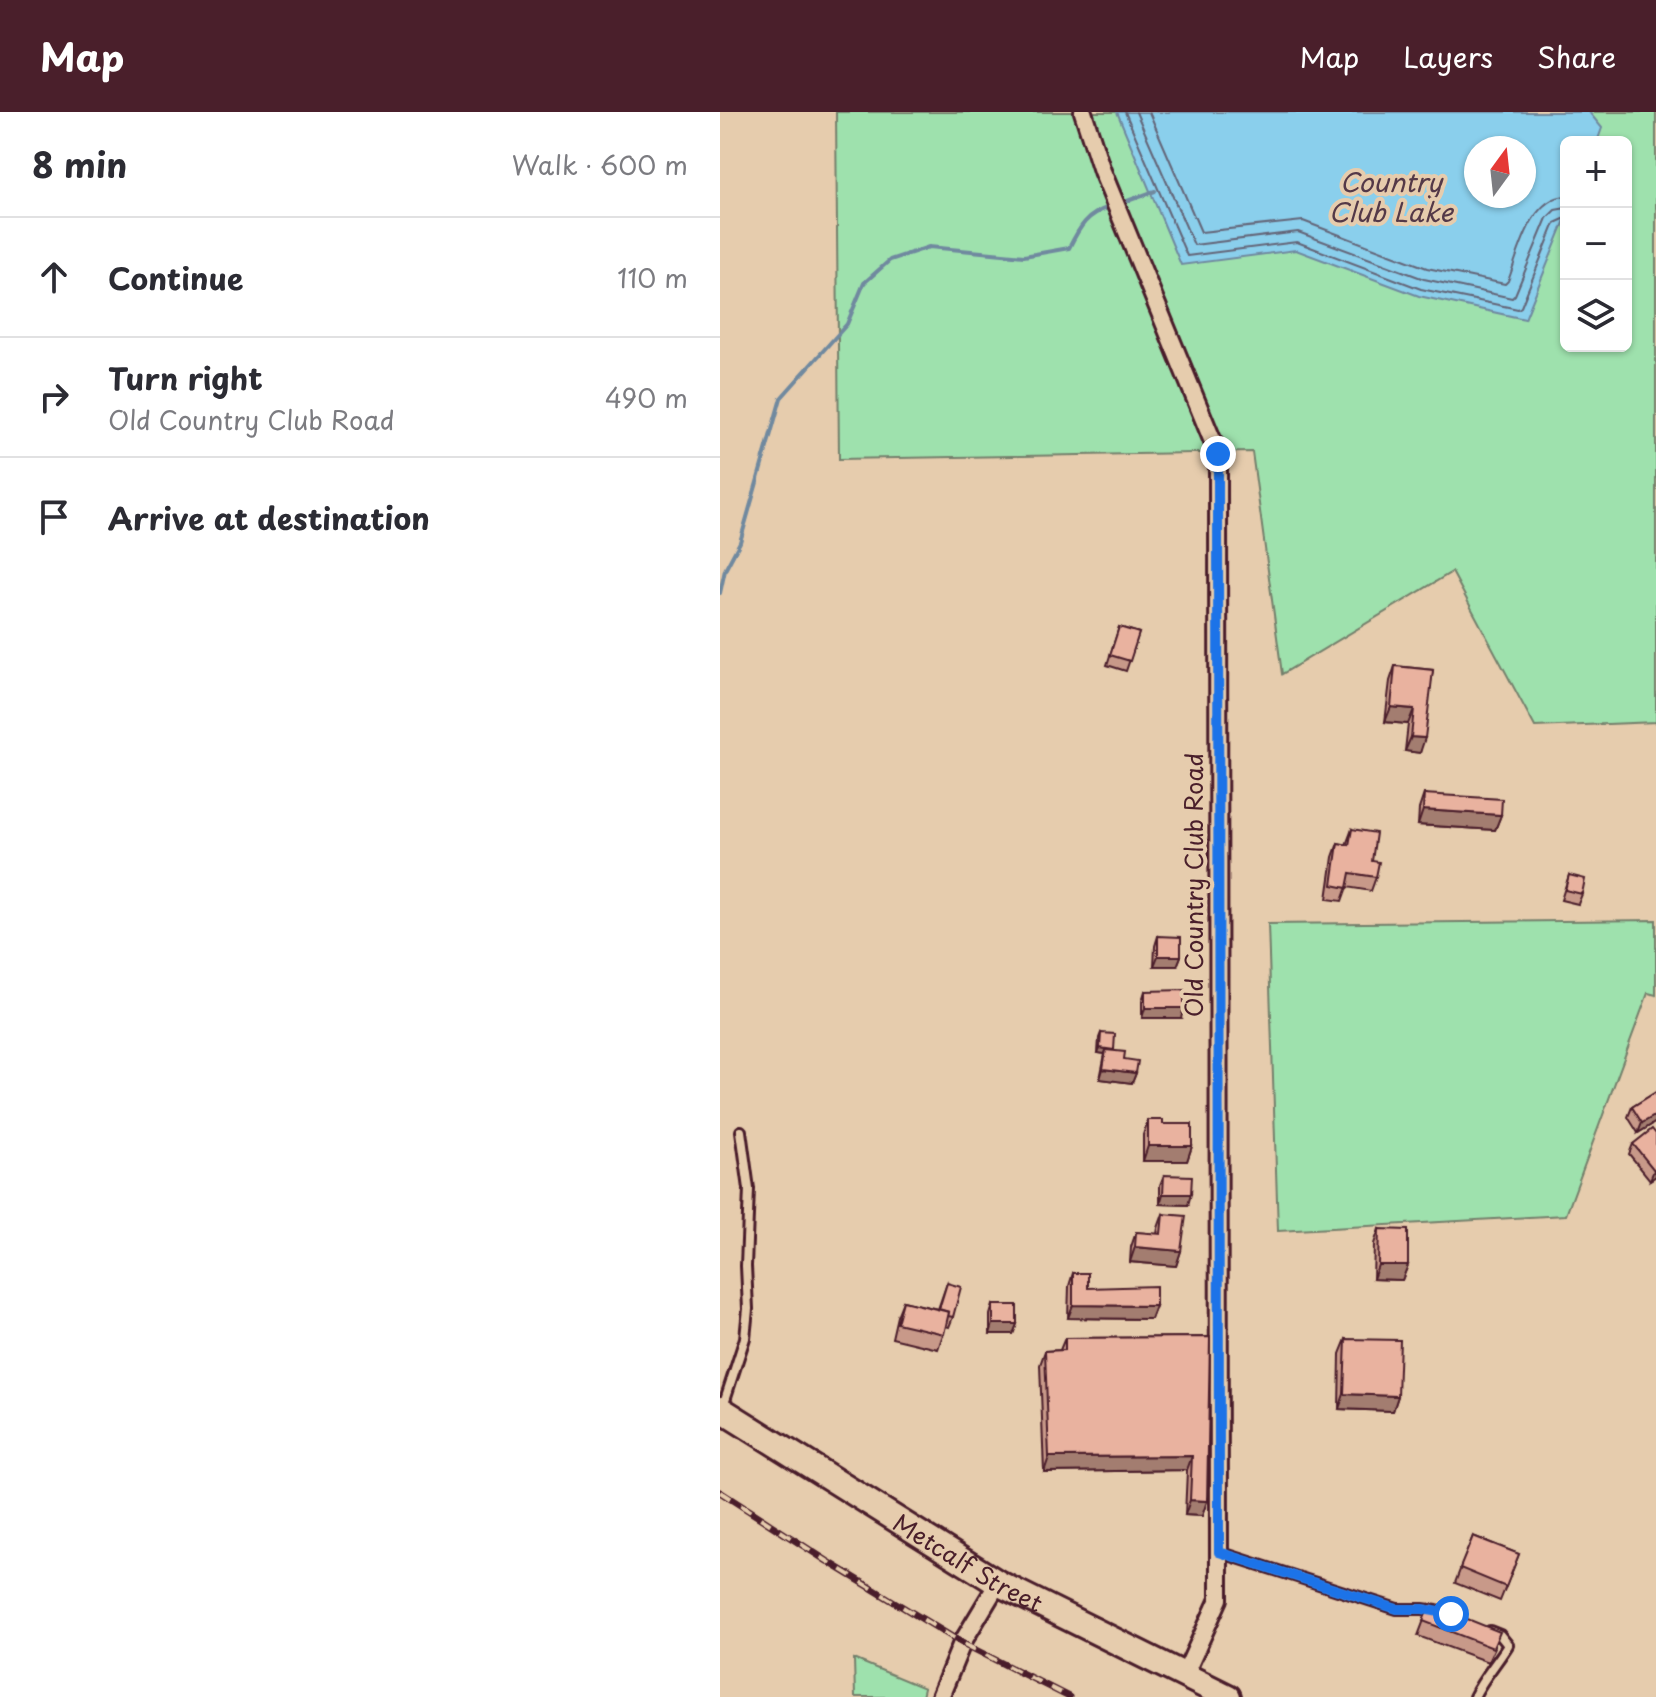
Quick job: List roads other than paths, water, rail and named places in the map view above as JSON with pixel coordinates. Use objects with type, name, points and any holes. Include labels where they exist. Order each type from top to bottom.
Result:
[{"type":"street","name":"Old Country Club Road","points":[[1083,112],[1111,196],[1218,454],[1219,1599],[1184,1676]]},
{"type":"street","name":"Metcalf Street","points":[[721,1410],[998,1583],[1228,1697]]},
{"type":"street","points":[[940,1697],[962,1643],[998,1583]]},
{"type":"lane","points":[[721,1410],[745,1338],[748,1309],[749,1189],[741,1131]]},
{"type":"lane","points":[[1219,1552],[1397,1609],[1451,1614]]},
{"type":"lane","points":[[1474,1697],[1482,1680],[1494,1669],[1508,1645],[1500,1635],[1475,1624]]},
{"type":"water","name":"Country Club Lake","points":[[1117,112],[1589,112],[1602,128],[1599,136],[1560,136],[1560,233],[1525,319],[1419,296],[1296,250],[1181,265]]},
{"type":"waterway","points":[[1119,204],[1155,191]]},
{"type":"waterway","points":[[720,593],[725,570],[740,542],[781,398],[847,324],[864,283],[890,260],[929,247],[1024,256],[1069,248],[1085,222],[1095,213],[1110,207]]},
{"type":"railway","points":[[720,1492],[962,1643],[1069,1697]]}]
